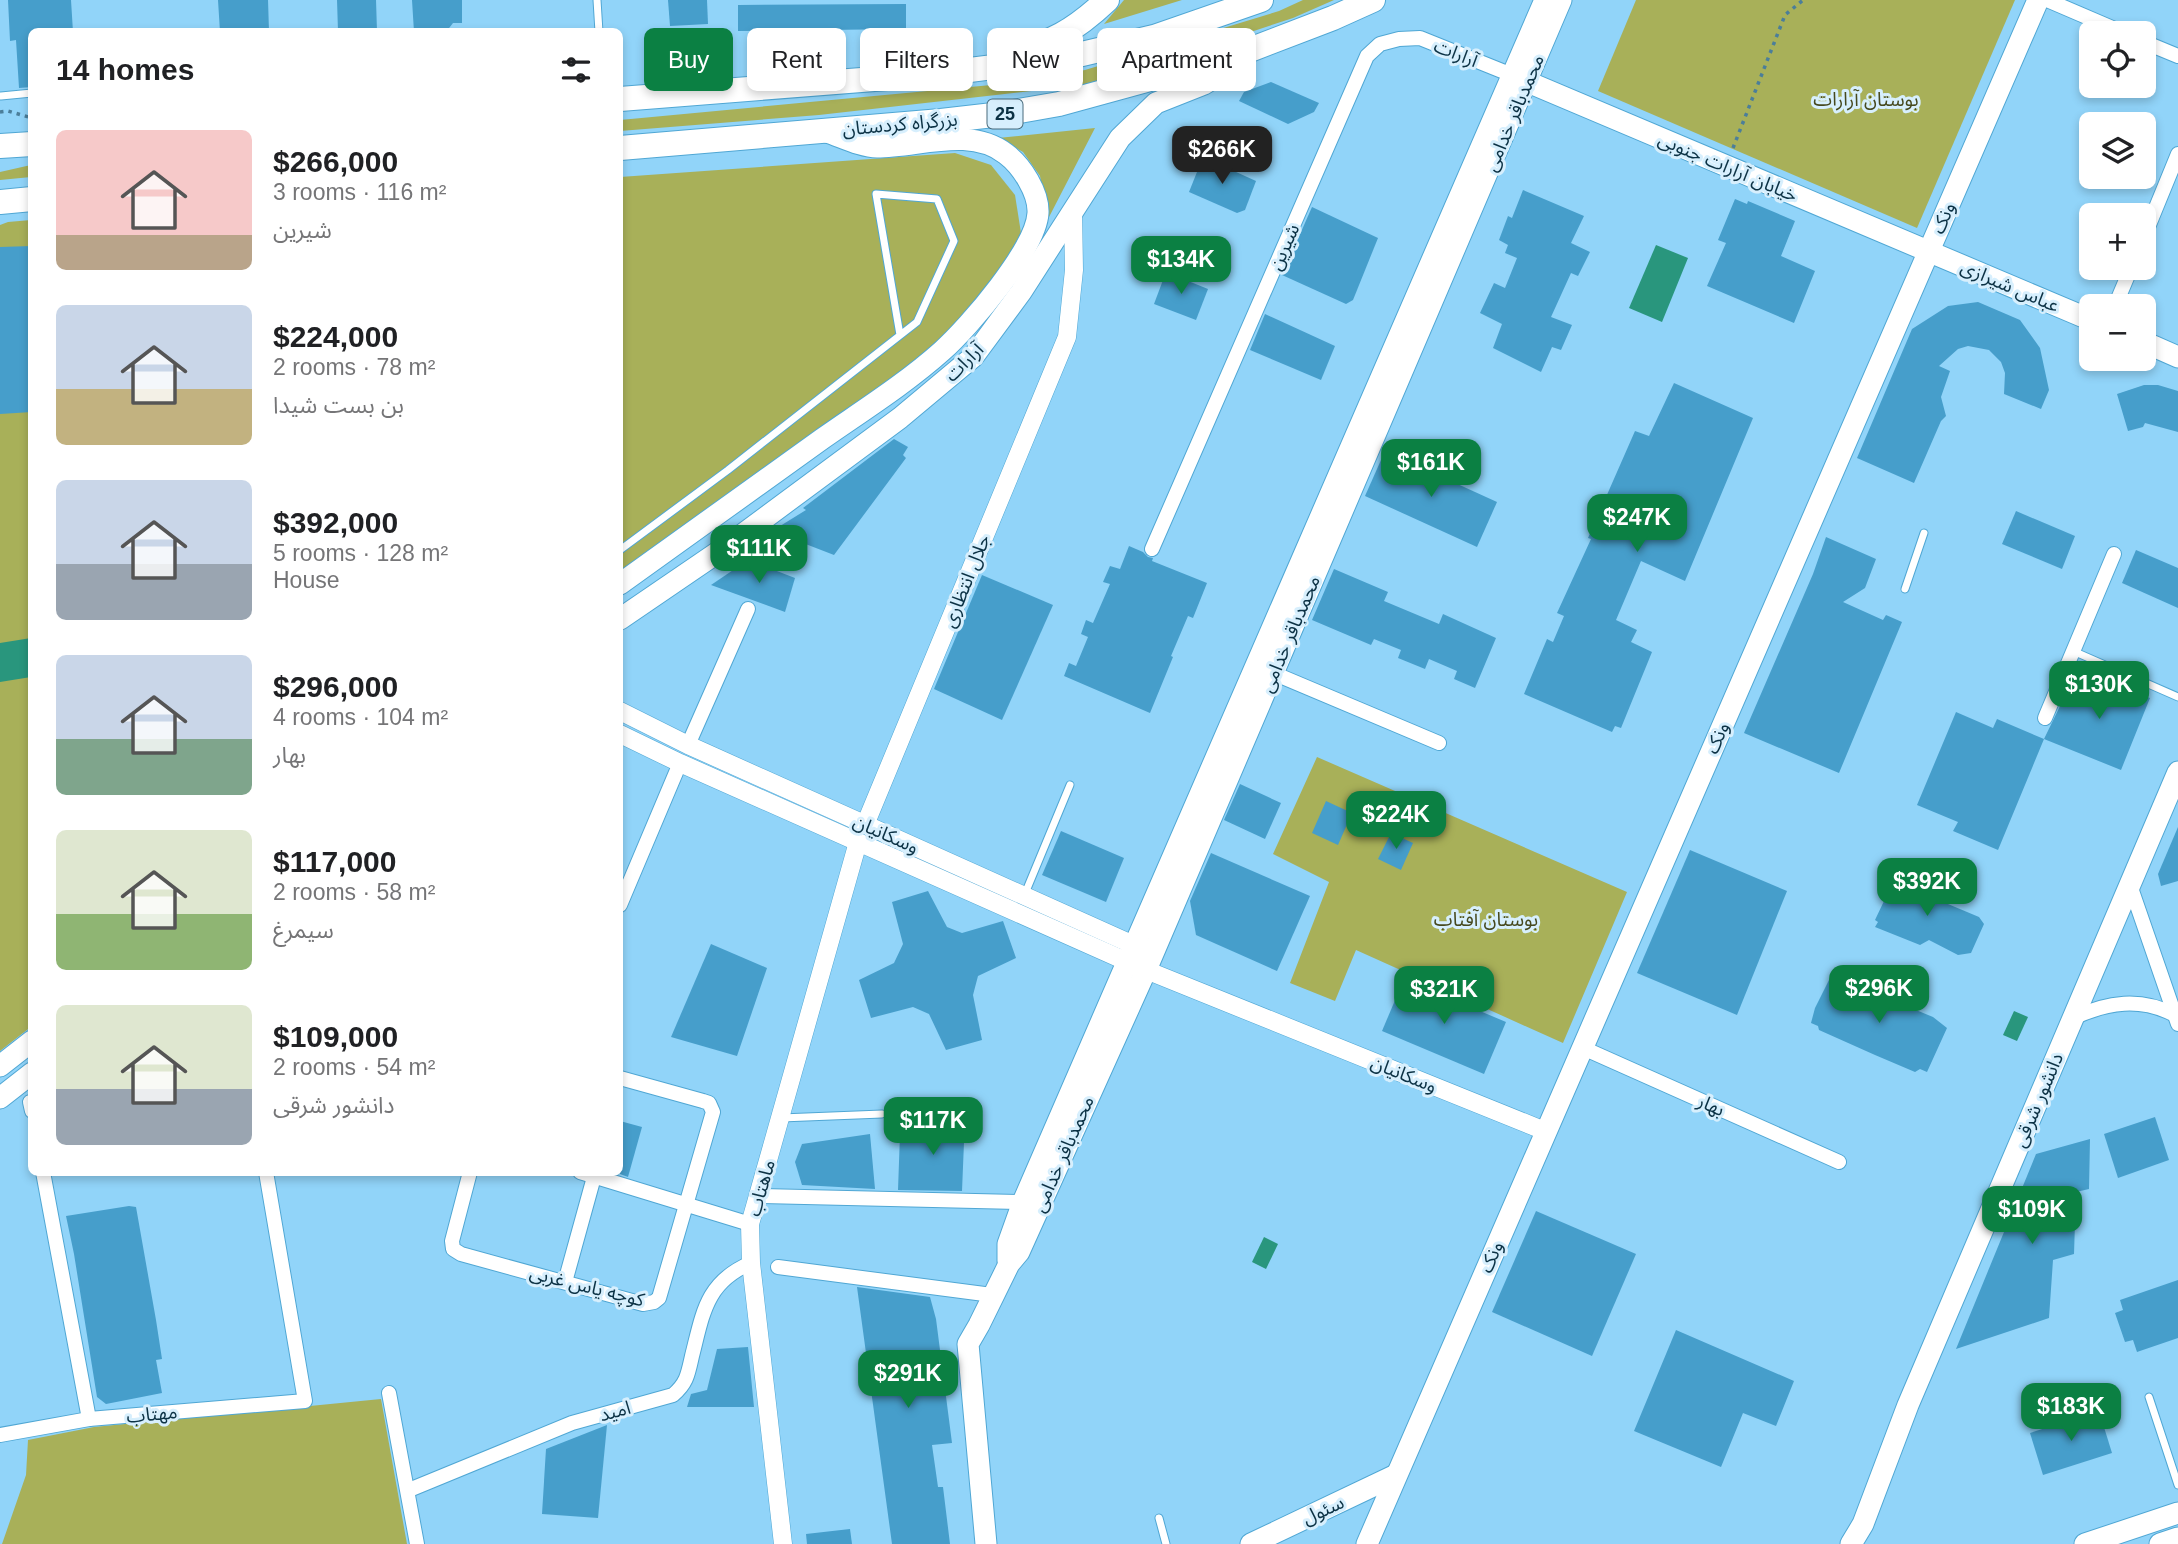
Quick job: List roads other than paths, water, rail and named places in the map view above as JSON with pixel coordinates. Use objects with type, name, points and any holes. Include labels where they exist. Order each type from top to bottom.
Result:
[{"type":"highway","points":[[973,64],[1046,42],[1068,32],[1107,0]]},
{"type":"highway","points":[[973,70],[1065,58],[1154,37],[1261,0]]},
{"type":"highway","name":"بزرگراه کردستان","points":[[1256,48],[1373,0]]},
{"type":"highway","points":[[623,99],[860,80]]},
{"type":"highway","name":"بزرگراه کردستان","points":[[623,148],[1002,114],[1059,104],[1105,91]]},
{"type":"highway","points":[[0,146],[28,144]]},
{"type":"highway","points":[[0,202],[28,199]]},
{"type":"main road","points":[[1520,79],[1545,0]]},
{"type":"main road","name":"محمدباقر خدامی","points":[[986,1544],[968,1344],[1009,1264],[1019,1252],[1107,1034],[1520,79],[1561,0]]},
{"type":"main road","name":"ونک","points":[[1367,1544],[2038,0]]},
{"type":"main road","name":"محمدباقر خدامی","points":[[1230,751],[1273,673],[1520,79]]},
{"type":"main road","name":"خیابان آرارات جنوبی","points":[[1520,79],[1929,251]]},
{"type":"main road","name":"آرارات","points":[[623,617],[760,522],[919,403],[973,357],[1021,292],[1120,138],[1156,103],[1186,91]]},
{"type":"main road","name":"آرارات","points":[[623,582],[943,350],[991,296],[1033,232],[1038,212],[1032,188],[1008,155],[993,146],[966,139],[874,148],[825,131]]},
{"type":"main road","points":[[0,209],[28,206]]},
{"type":"main road","name":"عباس شیرازی","points":[[1929,251],[2079,315]]},
{"type":"main road","points":[[2156,347],[2178,356]]},
{"type":"main road","name":"دانشور شرقی","points":[[1851,1544],[1863,1524],[1908,1405],[2178,772]]},
{"type":"main road","name":"محمدباقر خدامی","points":[[1009,1264],[1008,1244],[1023,1202],[1107,1034]]},
{"type":"main road","points":[[0,1066],[28,1044]]},
{"type":"main road","points":[[0,1098],[28,1076]]},
{"type":"main road","name":"محمدباقر خدامی","points":[[979,1325],[1000,1544]]},
{"type":"main road","points":[[1835,1544],[1852,1518],[1886,1430],[1908,1405]]},
{"type":"main road","name":"سئول","points":[[1251,1544],[1396,1475]]},
{"type":"main road","points":[[2085,1544],[2178,1513]]},
{"type":"main road","points":[[2160,1544],[2178,1538]]},
{"type":"street","points":[[2047,0],[2096,21]]},
{"type":"street","name":"آرارات","points":[[1399,39],[1420,38],[1520,79]]},
{"type":"street","name":"شیرین","points":[[1152,549],[1367,56],[1380,44],[1399,39]]},
{"type":"street","points":[[2156,47],[2178,56]]},
{"type":"street","points":[[2156,208],[2178,154]]},
{"type":"street","name":"جلال انتظاری","points":[[865,824],[1067,337],[1074,270],[1073,210]]},
{"type":"street","points":[[2045,718],[2114,554]]},
{"type":"street","points":[[623,898],[747,609]]},
{"type":"street","points":[[1273,673],[1439,743]]},
{"type":"street","name":"وسکانیان","points":[[623,712],[688,745],[1024,896],[1141,958],[1545,1131]]},
{"type":"street","points":[[623,735],[858,842],[1141,958]]},
{"type":"street","name":"ماهتاب","points":[[783,1544],[751,1263],[750,1223],[858,842]]},
{"type":"street","points":[[2130,885],[2177,1018]]},
{"type":"street","points":[[2073,1018],[2093,1009],[2119,1003],[2141,1003],[2160,1008],[2177,1018]]},
{"type":"street","name":"بهار","points":[[1583,1048],[1839,1163]]},
{"type":"street","points":[[623,1080],[703,1101],[712,1107],[713,1112],[686,1204]]},
{"type":"street","points":[[44,1176],[89,1419]]},
{"type":"street","name":"مهتاب","points":[[0,1435],[89,1419],[305,1401],[267,1176]]},
{"type":"street","name":"کوچه یاس غربی","points":[[469,1176],[452,1241],[453,1249],[461,1254],[643,1304],[659,1298],[686,1204]]},
{"type":"street","points":[[565,1282],[587,1176]]},
{"type":"street","points":[[590,1176],[750,1223]]},
{"type":"street","points":[[758,1196],[1023,1202]]},
{"type":"street","name":"امید","points":[[409,1490],[572,1423],[673,1395],[685,1383],[709,1298],[723,1279],[736,1269],[751,1263]]},
{"type":"street","points":[[779,1267],[992,1295]]},
{"type":"street","points":[[389,1393],[417,1544]]},
{"type":"lane","points":[[597,0],[598,28]]},
{"type":"lane","points":[[1,96],[28,93]]},
{"type":"lane","points":[[623,548],[728,470],[917,322],[954,241],[937,199],[876,194],[900,335]]},
{"type":"lane","points":[[1905,589],[1924,533]]},
{"type":"lane","points":[[2073,652],[2178,697]]},
{"type":"lane","points":[[1024,896],[1070,785]]},
{"type":"lane","points":[[780,1118],[882,1114]]},
{"type":"lane","points":[[2149,1397],[2178,1485]]},
{"type":"lane","points":[[1159,1518],[1166,1544]]},
{"type":"park label","name":"بوستان آرارات","points":[[1866,99]]},
{"type":"park label","name":"بوستان آفتاب","points":[[1486,919]]}]
